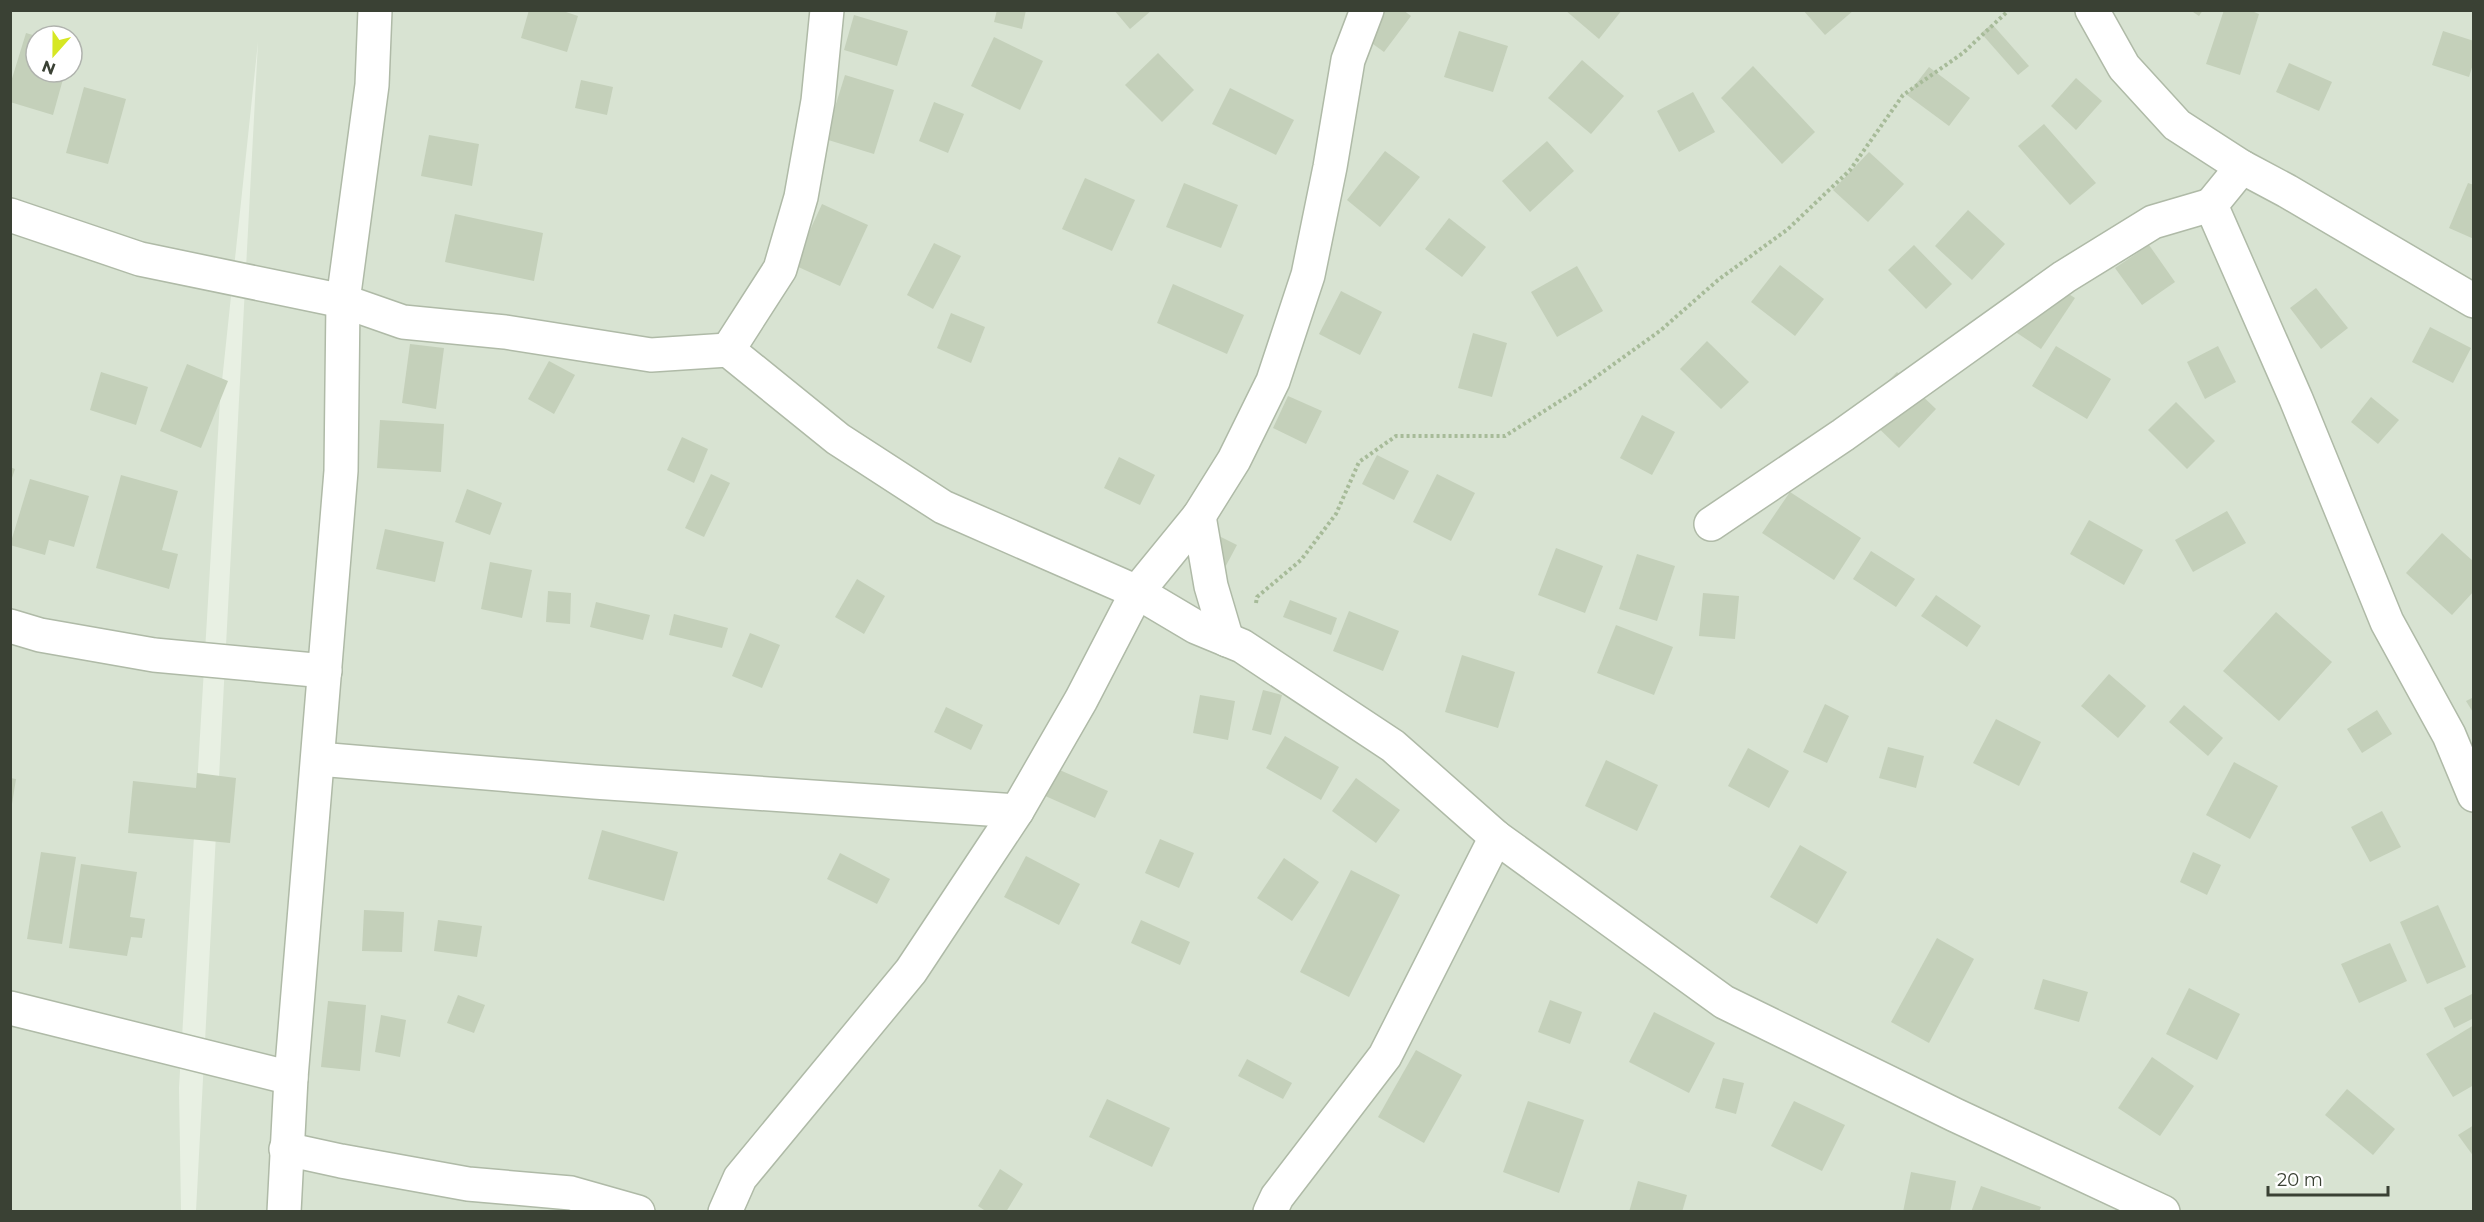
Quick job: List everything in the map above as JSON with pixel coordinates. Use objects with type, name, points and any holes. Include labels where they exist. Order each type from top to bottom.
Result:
[{"type":"street","points":[[284,1212],[291,1078],[341,471],[343,301],[372,85],[375,10]]},
{"type":"street","points":[[728,350],[780,269],[783,259],[801,197],[818,101],[827,10]]},
{"type":"street","points":[[725,1212],[740,1178],[911,971],[1017,811],[1081,700],[1137,592],[1199,516],[1234,460],[1276,370],[1308,275],[1330,167],[1348,60],[1367,10]]},
{"type":"street","points":[[2092,10],[2124,67],[2177,124],[2242,167],[2474,301]]},
{"type":"street","points":[[1711,524],[1843,435],[2064,277],[2153,222],[2211,205],[2242,167]]},
{"type":"street","points":[[2211,205],[2296,399],[2387,622],[2448,735],[2474,795]]},
{"type":"street","points":[[10,215],[140,259],[343,301],[403,322],[505,332],[651,355],[728,350],[838,439],[943,507],[1137,592],[1196,627],[1234,643],[1394,746],[1496,837],[1724,1002],[1955,1115],[2125,1204],[2163,1212]]},
{"type":"street","points":[[1199,516],[1211,586],[1234,643]]},
{"type":"street","points":[[10,626],[39,635],[154,655],[324,671]]},
{"type":"street","points":[[318,759],[606,783],[1017,811]]},
{"type":"street","points":[[1270,1212],[1278,1197],[1386,1056],[1496,837]]},
{"type":"street","points":[[10,1008],[291,1078]]},
{"type":"street","points":[[286,1149],[468,1184],[571,1193],[638,1212]]},
{"type":"path","points":[[1234,643],[1257,597],[1301,560],[1336,514],[1359,462],[1396,436],[1505,436],[1582,387],[1660,330],[1718,280],[1788,229],[1850,170],[1903,95],[1963,53],[2009,10]]},
{"type":"shaded area","points":[[10,11],[2473,11],[2473,1211],[196,1211],[258,42],[220,400],[179,1088],[181,1211],[11,1211]]},
{"type":"building","points":[[529,10],[560,10],[578,16],[567,52],[521,38]]},
{"type":"building","points":[[997,10],[1026,10],[1022,29],[994,22]]},
{"type":"building","points":[[1114,10],[1152,10],[1130,29]]},
{"type":"building","points":[[1353,10],[1403,10],[1411,16],[1384,52],[1344,23]]},
{"type":"building","points":[[1565,10],[1622,10],[1599,39]]},
{"type":"building","points":[[1803,10],[1854,10],[1825,35]]},
{"type":"building","points":[[2190,10],[2203,10],[2199,16]]},
{"type":"building","points":[[2224,10],[2249,10],[2259,14],[2240,75],[2206,64]]},
{"type":"building","points":[[854,15],[908,31],[897,66],[844,50]]},
{"type":"building","points":[[1992,24],[2029,66],[2018,75],[1981,33]]},
{"type":"building","points":[[1459,31],[1508,46],[1493,92],[1444,77]]},
{"type":"building","points":[[2443,31],[2474,41],[2474,61],[2469,77],[2432,65]]},
{"type":"building","points":[[994,37],[1043,61],[1020,110],[971,86]]},
{"type":"building","points":[[24,40],[24,84],[62,84],[53,115],[10,102],[10,85]]},
{"type":"building","points":[[1158,53],[1194,90],[1162,122],[1125,85]]},
{"type":"building","points":[[1582,60],[1624,96],[1591,134],[1548,98]]},
{"type":"building","points":[[2289,63],[2332,82],[2319,111],[2276,92]]},
{"type":"building","points":[[1753,66],[1815,132],[1782,164],[1721,98]]},
{"type":"building","points":[[1929,67],[1970,98],[1949,126],[1907,95]]},
{"type":"building","points":[[845,75],[894,90],[874,154],[825,139]]},
{"type":"building","points":[[2076,78],[2102,101],[2076,130],[2051,106]]},
{"type":"building","points":[[581,80],[613,87],[607,115],[575,108]]},
{"type":"building","points":[[84,87],[126,99],[108,164],[66,153]]},
{"type":"building","points":[[1230,88],[1294,120],[1276,155],[1212,124]]},
{"type":"building","points":[[1693,92],[1715,132],[1679,152],[1657,111]]},
{"type":"building","points":[[934,102],[964,114],[948,153],[919,141]]},
{"type":"building","points":[[2044,124],[2096,183],[2070,205],[2018,146]]},
{"type":"building","points":[[429,135],[479,144],[472,186],[421,176]]},
{"type":"building","points":[[1547,141],[1574,171],[1530,212],[1502,181]]},
{"type":"building","points":[[1385,151],[1420,177],[1380,227],[1347,200]]},
{"type":"building","points":[[1869,152],[1904,184],[1868,222],[1833,190]]},
{"type":"building","points":[[1085,178],[1135,200],[1112,251],[1062,229]]},
{"type":"building","points":[[1184,183],[1238,205],[1221,248],[1166,227]]},
{"type":"building","points":[[2468,183],[2474,185],[2474,239],[2449,228]]},
{"type":"building","points":[[822,204],[868,225],[840,286],[794,265]]},
{"type":"building","points":[[1968,210],[2005,244],[1972,280],[1935,246]]},
{"type":"building","points":[[455,214],[543,233],[534,281],[445,262]]},
{"type":"building","points":[[1449,218],[1486,247],[1462,277],[1425,249]]},
{"type":"building","points":[[934,243],[961,256],[933,309],[907,295]]},
{"type":"building","points":[[1914,245],[1952,284],[1926,309],[1888,270]]},
{"type":"building","points":[[2149,245],[2175,282],[2142,305],[2115,268]]},
{"type":"building","points":[[1780,265],[1824,299],[1795,336],[1751,302]]},
{"type":"building","points":[[1577,266],[1603,311],[1557,337],[1531,292]]},
{"type":"building","points":[[2047,280],[2075,298],[2041,349],[2014,331]]},
{"type":"building","points":[[1173,284],[1244,315],[1227,354],[1157,323]]},
{"type":"building","points":[[2316,288],[2348,328],[2321,349],[2290,308]]},
{"type":"building","points":[[1341,291],[1382,312],[1360,355],[1319,334]]},
{"type":"building","points":[[951,313],[985,327],[971,363],[937,348]]},
{"type":"building","points":[[2430,327],[2471,348],[2453,383],[2412,362]]},
{"type":"building","points":[[1473,333],[1507,343],[1492,397],[1458,388]]},
{"type":"building","points":[[1707,341],[1749,382],[1721,409],[1680,369]]},
{"type":"building","points":[[410,344],[444,348],[436,409],[402,403]]},
{"type":"building","points":[[2056,346],[2111,379],[2087,419],[2032,386]]},
{"type":"building","points":[[2218,346],[2236,382],[2205,399],[2187,362]]},
{"type":"building","points":[[549,361],[575,375],[554,414],[528,399]]},
{"type":"building","points":[[187,364],[228,381],[201,448],[160,431]]},
{"type":"building","points":[[101,372],[148,387],[136,425],[90,410]]},
{"type":"building","points":[[1897,372],[1936,409],[1899,448],[1860,410]]},
{"type":"building","points":[[1288,396],[1322,411],[1306,444],[1273,428]]},
{"type":"building","points":[[2371,397],[2399,420],[2378,444],[2351,422]]},
{"type":"building","points":[[2176,402],[2215,441],[2187,469],[2148,430]]},
{"type":"building","points":[[1642,415],[1675,432],[1652,475],[1620,458]]},
{"type":"building","points":[[380,420],[444,424],[441,472],[377,468]]},
{"type":"building","points":[[682,437],[708,449],[694,483],[667,470]]},
{"type":"building","points":[[1377,455],[1409,471],[1394,500],[1362,484]]},
{"type":"building","points":[[1119,457],[1155,475],[1140,505],[1104,488]]},
{"type":"building","points":[[10,467],[15,469],[11,481],[10,481]]},
{"type":"building","points":[[711,474],[730,483],[704,537],[685,528]]},
{"type":"building","points":[[1437,474],[1475,493],[1451,541],[1413,522]]},
{"type":"building","points":[[121,475],[178,491],[162,550],[178,554],[169,589],[96,568]]},
{"type":"building","points":[[30,479],[89,496],[74,547],[49,540],[45,555],[10,545]]},
{"type":"building","points":[[467,489],[502,503],[490,535],[455,522]]},
{"type":"building","points":[[1790,492],[1861,538],[1834,580],[1762,533]]},
{"type":"building","points":[[2227,511],[2246,543],[2193,572],[2175,540]]},
{"type":"building","points":[[2089,520],[2143,550],[2124,585],[2070,554]]},
{"type":"building","points":[[385,529],[444,542],[435,582],[376,569]]},
{"type":"building","points":[[2442,533],[2474,562],[2474,591],[2452,615],[2406,573]]},
{"type":"building","points":[[1215,534],[1237,545],[1221,575]]},
{"type":"building","points":[[1556,548],[1603,566],[1585,613],[1538,595]]},
{"type":"building","points":[[1871,551],[1915,579],[1896,607],[1853,579]]},
{"type":"building","points":[[1637,554],[1675,566],[1657,621],[1619,609]]},
{"type":"building","points":[[490,562],[532,570],[522,618],[481,609]]},
{"type":"building","points":[[857,579],[885,596],[864,634],[835,617]]},
{"type":"building","points":[[548,591],[571,593],[570,624],[546,622]]},
{"type":"building","points":[[1703,593],[1739,596],[1735,639],[1699,636]]},
{"type":"building","points":[[1936,595],[1981,626],[1967,647],[1921,616]]},
{"type":"building","points":[[1290,600],[1337,618],[1331,635],[1283,617]]},
{"type":"building","points":[[596,602],[650,615],[643,640],[590,627]]},
{"type":"building","points":[[1349,611],[1399,631],[1383,671],[1333,651]]},
{"type":"building","points":[[2276,612],[2332,662],[2279,721],[2223,671]]},
{"type":"building","points":[[674,614],[728,628],[722,648],[669,635]]},
{"type":"building","points":[[1616,625],[1673,647],[1654,695],[1597,673]]},
{"type":"building","points":[[750,633],[780,645],[762,688],[732,676]]},
{"type":"building","points":[[1462,655],[1515,672],[1498,728],[1445,712]]},
{"type":"building","points":[[2109,674],[2146,706],[2118,738],[2081,706]]},
{"type":"building","points":[[1263,690],[1282,695],[1271,735],[1252,730]]},
{"type":"building","points":[[1200,695],[1235,701],[1228,740],[1193,733]]},
{"type":"building","points":[[2474,697],[2474,714],[2466,701]]},
{"type":"building","points":[[1825,704],[1849,716],[1827,763],[1803,752]]},
{"type":"building","points":[[2184,705],[2223,738],[2208,756],[2169,722]]},
{"type":"building","points":[[946,707],[983,725],[971,750],[934,732]]},
{"type":"building","points":[[2377,710],[2392,734],[2362,753],[2347,729]]},
{"type":"building","points":[[1996,719],[2041,742],[2019,786],[1973,763]]},
{"type":"building","points":[[1285,736],[1339,767],[1321,800],[1266,768]]},
{"type":"building","points":[[1888,747],[1924,756],[1916,788],[1879,778]]},
{"type":"building","points":[[1748,748],[1789,771],[1769,808],[1728,786]]},
{"type":"building","points":[[1606,760],[1658,785],[1637,831],[1585,806]]},
{"type":"building","points":[[2234,762],[2278,786],[2250,839],[2206,815]]},
{"type":"building","points":[[1055,768],[1108,791],[1095,818],[1043,795]]},
{"type":"building","points":[[197,773],[236,778],[230,843],[128,833],[133,781],[196,788]]},
{"type":"building","points":[[10,778],[16,779],[12,804],[10,804]]},
{"type":"building","points":[[1356,778],[1400,810],[1376,843],[1332,811]]},
{"type":"building","points":[[2382,811],[2401,847],[2370,862],[2351,827]]},
{"type":"building","points":[[602,830],[678,852],[664,901],[588,879]]},
{"type":"building","points":[[1160,839],[1194,853],[1179,888],[1145,873]]},
{"type":"building","points":[[1800,845],[1847,872],[1817,924],[1770,897]]},
{"type":"building","points":[[41,852],[76,857],[62,944],[27,939]]},
{"type":"building","points":[[2193,852],[2221,865],[2207,895],[2180,882]]},
{"type":"building","points":[[840,853],[890,879],[877,904],[827,879]]},
{"type":"building","points":[[1026,856],[1080,884],[1059,925],[1004,897]]},
{"type":"building","points":[[1284,858],[1319,882],[1292,921],[1257,898]]},
{"type":"building","points":[[81,864],[137,872],[130,917],[145,919],[142,938],[131,937],[127,956],[69,948]]},
{"type":"building","points":[[1351,870],[1400,895],[1349,997],[1300,972]]},
{"type":"building","points":[[2438,905],[2466,967],[2427,984],[2400,922]]},
{"type":"building","points":[[364,910],[404,912],[402,952],[362,951]]},
{"type":"building","points":[[438,920],[482,926],[477,957],[434,951]]},
{"type":"building","points":[[1141,920],[1190,942],[1180,965],[1131,943]]},
{"type":"building","points":[[1937,938],[1974,959],[1929,1043],[1891,1022]]},
{"type":"building","points":[[2390,943],[2407,981],[2359,1003],[2341,964]]},
{"type":"building","points":[[2043,979],[2088,992],[2079,1022],[2034,1009]]},
{"type":"building","points":[[2189,988],[2240,1014],[2217,1060],[2166,1034]]},
{"type":"building","points":[[2474,993],[2474,1018],[2454,1028],[2444,1008]]},
{"type":"building","points":[[458,995],[485,1005],[474,1033],[447,1023]]},
{"type":"building","points":[[1550,1000],[1582,1012],[1570,1044],[1538,1032]]},
{"type":"building","points":[[328,1001],[366,1005],[360,1071],[321,1067]]},
{"type":"building","points":[[1654,1012],[1715,1043],[1689,1093],[1629,1062]]},
{"type":"building","points":[[381,1015],[406,1020],[400,1057],[375,1052]]},
{"type":"building","points":[[2474,1025],[2474,1085],[2453,1097],[2426,1054]]},
{"type":"building","points":[[1416,1050],[1462,1075],[1424,1143],[1378,1117]]},
{"type":"building","points":[[2152,1057],[2194,1086],[2160,1136],[2118,1108]]},
{"type":"building","points":[[1247,1059],[1292,1083],[1283,1099],[1238,1076]]},
{"type":"building","points":[[1723,1078],[1744,1083],[1736,1114],[1715,1108]]},
{"type":"building","points":[[2347,1089],[2395,1129],[2373,1155],[2325,1115]]},
{"type":"building","points":[[1107,1099],[1170,1128],[1152,1167],[1089,1137]]},
{"type":"building","points":[[1528,1101],[1584,1120],[1559,1193],[1503,1172]]},
{"type":"building","points":[[1794,1101],[1845,1125],[1822,1171],[1771,1146]]},
{"type":"building","points":[[2474,1125],[2474,1157],[2458,1135]]},
{"type":"building","points":[[1000,1169],[1023,1184],[1006,1212],[987,1212],[978,1206]]},
{"type":"building","points":[[1911,1172],[1956,1181],[1950,1212],[1903,1212]]},
{"type":"building","points":[[1638,1181],[1687,1195],[1682,1212],[1629,1212]]},
{"type":"building","points":[[1981,1186],[2041,1207],[2039,1212],[1971,1212]]}]
